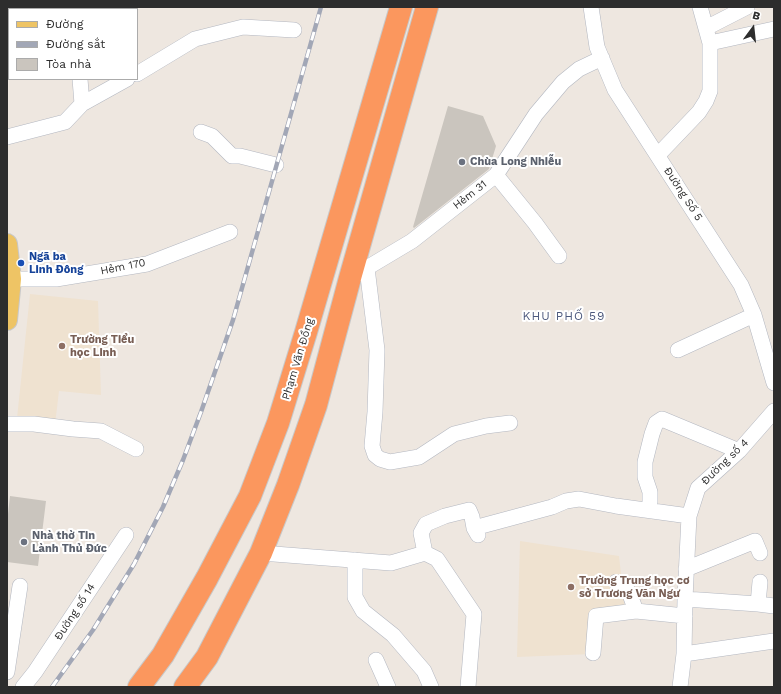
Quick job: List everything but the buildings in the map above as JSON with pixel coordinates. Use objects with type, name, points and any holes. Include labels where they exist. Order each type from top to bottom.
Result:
[{"type":"highway","name":"Phạm Văn Đồng","points":[[139,687],[163,655],[200,591],[250,496],[278,423],[401,7]]},
{"type":"highway","points":[[185,687],[206,657],[261,554],[288,485],[316,405],[358,273],[427,7]]},
{"type":"main road","points":[[7,244],[11,279],[7,309]]},
{"type":"street","name":"Đường Số 5","points":[[591,7],[597,47],[615,90],[741,285],[754,315],[774,383]]},
{"type":"street","points":[[658,155],[699,112],[710,91],[710,43],[700,7]]},
{"type":"street","points":[[706,28],[747,7]]},
{"type":"street","points":[[138,73],[195,39],[243,27],[294,30]]},
{"type":"street","points":[[710,43],[772,34]]},
{"type":"street","name":"Hẻm 31","points":[[358,273],[412,241],[496,175],[536,114],[563,82],[579,69],[602,58]]},
{"type":"street","points":[[80,80],[82,104]]},
{"type":"street","points":[[7,137],[65,122],[82,104],[125,80]]},
{"type":"street","points":[[201,132],[212,136],[232,156],[240,156],[276,165]]},
{"type":"street","points":[[496,175],[535,223],[559,256]]},
{"type":"street","name":"Hẻm 170","points":[[11,279],[56,279],[147,264],[230,232]]},
{"type":"street","points":[[358,273],[377,350],[375,412],[372,446],[375,455],[380,459],[390,462],[419,457],[454,434],[486,426],[510,423]]},
{"type":"street","points":[[678,350],[754,315]]},
{"type":"street","name":"Đường số 4","points":[[680,687],[684,654],[684,616],[689,516],[698,488],[739,451],[774,411]]},
{"type":"street","points":[[648,510],[650,492],[645,477],[645,462],[654,428],[656,423],[662,419],[739,451]]},
{"type":"street","points":[[7,424],[34,424],[73,429],[101,430],[136,449]]},
{"type":"street","points":[[424,553],[421,533],[426,524],[445,516],[469,510],[476,532],[566,501],[579,499],[616,506],[689,516]]},
{"type":"street","name":"Đường số 14","points":[[23,687],[35,672],[126,535]]},
{"type":"street","points":[[686,569],[755,541],[760,553]]},
{"type":"street","points":[[261,554],[391,563],[424,553],[437,558],[474,614],[468,687]]},
{"type":"street","points":[[354,560],[355,597],[363,611],[393,635],[424,671],[431,687]]},
{"type":"street","points":[[616,582],[629,592],[636,611]]},
{"type":"street","points":[[758,604],[760,582]]},
{"type":"street","points":[[7,672],[20,586]]},
{"type":"street","points":[[685,599],[774,606]]},
{"type":"street","points":[[593,653],[596,616],[636,611],[684,616]]},
{"type":"street","points":[[684,654],[774,641]]},
{"type":"street","points":[[376,660],[388,687]]},
{"type":"shaded area","name":"Trường Tiểu học Linh","points":[[30,294],[98,301],[101,395],[59,391],[54,433],[16,428]]},
{"type":"shaded area","name":"Trường Trung học cơ sở Trương Văn Ngư","points":[[520,541],[619,556],[626,618],[591,620],[592,654],[517,657]]},
{"type":"railway","points":[[52,687],[93,630],[134,564],[163,507],[183,460],[233,320],[321,7]]},
{"type":"place","name":"Chùa Long Nhiễu","points":[[462,162]]},
{"type":"place","name":"Ngã ba Linh Đông","points":[[21,263]]},
{"type":"place","name":"Trường Tiểu học Linh","points":[[62,346]]},
{"type":"place","name":"Nhà thờ Tin Lành Thủ Đức","points":[[24,542]]},
{"type":"place","name":"Trường Trung học cơ sở Trương Văn Ngư","points":[[571,587]]},
{"type":"district","name":"KHU PHỐ 59","points":[[564,316]]}]
